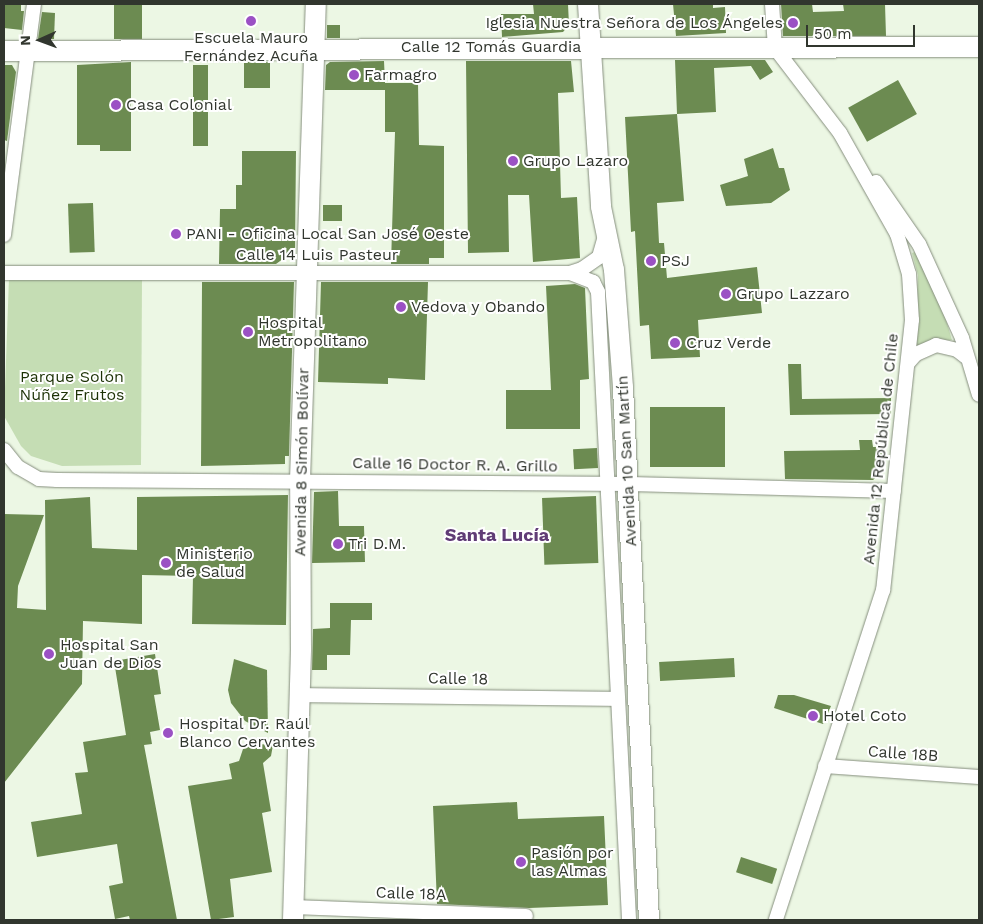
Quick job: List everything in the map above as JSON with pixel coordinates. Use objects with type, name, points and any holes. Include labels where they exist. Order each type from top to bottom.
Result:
[{"type":"street","points":[[4,234],[34,4]]},
{"type":"street","name":"Avenida 8 Simón Bolívar","points":[[293,914],[300,695],[300,480],[316,4]]},
{"type":"street","name":"Avenida 10 San Martín","points":[[588,4],[606,231],[614,270],[630,484],[650,920]]},
{"type":"street","points":[[772,4],[775,48]]},
{"type":"street","name":"Calle 12 Tomás Guardia","points":[[4,51],[315,48],[979,47]]},
{"type":"street","name":"Avenida 12 República de Chile","points":[[775,48],[840,133],[897,234],[906,256],[912,292],[909,362],[879,604],[776,920]]},
{"type":"street","points":[[840,133],[919,244],[962,338],[966,357],[979,394]]},
{"type":"street","name":"Calle 14 Luis Pasteur","points":[[4,272],[570,273],[582,269],[599,257],[606,231]]},
{"type":"street","name":"Avenida 10 San Martín","points":[[570,273],[593,282],[598,292],[609,484],[617,699],[629,920]]},
{"type":"street","points":[[909,362],[916,354],[936,345],[957,350],[966,357]]},
{"type":"street","name":"Calle 16 Doctor R. A. Grillo","points":[[4,450],[18,467],[39,479],[56,480],[300,480],[630,484],[894,491]]},
{"type":"street","name":"Calle 18","points":[[300,695],[617,699]]},
{"type":"street","name":"Calle 18B","points":[[825,766],[979,777]]},
{"type":"street","name":"Calle 18A","points":[[293,914],[526,916]]},
{"type":"green space","points":[[915,252],[940,300],[952,340],[940,340],[915,349],[918,275],[912,253]]},
{"type":"green space","name":"Parque Solón Núñez Frutos","points":[[9,278],[142,278],[141,465],[62,466],[31,456],[21,446],[4,416]]},
{"type":"building","points":[[4,4],[21,4],[21,11],[24,11],[22,30],[4,28]]},
{"type":"building","points":[[114,4],[142,4],[142,39],[114,39]]},
{"type":"building","points":[[533,4],[568,4],[569,25],[563,32],[502,37],[501,14],[534,14]]},
{"type":"building","points":[[673,4],[713,4],[713,8],[725,7],[726,33],[676,36]]},
{"type":"building","points":[[781,4],[812,4],[813,12],[844,11],[843,4],[885,4],[886,36],[783,36]]},
{"type":"building","points":[[42,12],[55,13],[54,39],[38,39]]},
{"type":"building","points":[[327,25],[340,25],[340,38],[327,38]]},
{"type":"building","points":[[675,60],[765,60],[773,72],[760,80],[751,66],[714,68],[716,112],[677,114]]},
{"type":"building","points":[[384,61],[385,83],[418,83],[419,145],[444,146],[444,258],[429,258],[429,264],[391,264],[395,132],[385,132],[385,90],[325,90],[326,65],[330,62]]},
{"type":"building","name":"Grupo Lazaro","points":[[466,61],[571,61],[574,92],[558,93],[561,198],[577,197],[580,258],[533,262],[529,195],[508,195],[509,252],[468,253]]},
{"type":"building","points":[[131,62],[131,151],[100,151],[100,145],[77,145],[77,65]]},
{"type":"building","points":[[244,62],[270,62],[270,88],[244,88]]},
{"type":"building","points":[[4,65],[12,65],[16,72],[7,141],[4,140]]},
{"type":"building","points":[[193,65],[208,65],[208,146],[193,146]]},
{"type":"building","points":[[898,80],[917,114],[867,142],[848,108]]},
{"type":"building","points":[[677,114],[684,201],[657,203],[659,243],[664,243],[667,278],[757,267],[762,313],[698,320],[700,357],[651,359],[649,325],[640,326],[635,231],[631,232],[625,117]]},
{"type":"building","points":[[773,148],[779,168],[784,168],[790,190],[771,203],[726,206],[720,185],[748,176],[744,159]]},
{"type":"building","points":[[242,151],[296,151],[295,250],[276,264],[219,264],[220,209],[236,209],[236,185],[242,185]]},
{"type":"building","points":[[93,203],[95,252],[70,253],[68,204]]},
{"type":"building","points":[[323,205],[342,205],[342,221],[323,221]]},
{"type":"building","points":[[202,282],[294,282],[289,456],[285,456],[285,464],[201,466]]},
{"type":"building","points":[[321,282],[428,282],[425,380],[388,378],[388,384],[318,382]]},
{"type":"building","points":[[575,284],[585,288],[589,379],[580,380],[580,429],[506,429],[506,390],[551,390],[546,286]]},
{"type":"building","points":[[788,364],[801,364],[802,399],[891,398],[891,414],[790,415]]},
{"type":"building","points":[[650,407],[725,407],[725,467],[650,467]]},
{"type":"building","points":[[859,440],[872,440],[873,447],[882,447],[882,472],[873,480],[785,479],[784,451],[860,450]]},
{"type":"building","points":[[597,448],[598,468],[574,469],[573,449]]},
{"type":"building","name":"Tri D.M.","points":[[338,491],[339,526],[364,526],[365,562],[312,563],[314,492]]},
{"type":"building","name":"Ministerio de Salud","points":[[288,495],[286,625],[192,624],[193,576],[142,575],[142,624],[83,621],[82,684],[4,783],[4,514],[44,515],[18,586],[17,608],[46,610],[45,500],[90,497],[92,548],[137,550],[137,497]]},
{"type":"building","points":[[596,496],[598,563],[544,565],[542,498]]},
{"type":"building","points":[[330,603],[372,603],[372,620],[351,620],[350,655],[327,655],[327,670],[312,670],[313,629],[330,628]]},
{"type":"building","points":[[155,654],[161,694],[154,695],[160,730],[150,732],[152,744],[144,745],[177,920],[130,920],[129,916],[115,919],[109,886],[123,883],[117,844],[37,857],[31,822],[82,814],[75,773],[88,772],[83,742],[126,735],[114,661]]},
{"type":"building","points":[[734,658],[735,677],[660,681],[659,662]]},
{"type":"building","points":[[234,659],[267,670],[268,733],[245,721],[231,703],[228,690]]},
{"type":"building","name":"Hotel Coto","points":[[778,695],[794,695],[831,706],[823,724],[774,708]]},
{"type":"building","points":[[245,743],[273,745],[271,756],[263,763],[271,811],[262,813],[272,872],[230,879],[234,917],[211,920],[188,786],[232,779],[229,764],[239,761]]},
{"type":"building","name":"Pasión por las Almas","points":[[517,802],[518,819],[604,816],[608,905],[529,908],[437,904],[433,806]]},
{"type":"building","points":[[741,857],[777,869],[772,884],[736,872]]},
{"type":"place","name":"Escuela Mauro Fernández Acuña","points":[[251,21]]},
{"type":"place","name":"Iglesia Nuestra Señora de Los Ángeles","points":[[793,23]]},
{"type":"place","name":"Farmagro","points":[[354,75]]},
{"type":"place","name":"Casa Colonial","points":[[116,105]]},
{"type":"place","name":"Grupo Lazaro","points":[[513,161]]},
{"type":"place","name":"PANI - Oficina Local San José Oeste","points":[[176,234]]},
{"type":"place","name":"PSJ","points":[[651,261]]},
{"type":"place","name":"Grupo Lazzaro","points":[[726,294]]},
{"type":"place","name":"Vedova y Obando","points":[[401,307]]},
{"type":"place","name":"Hospital Metropolitano","points":[[248,332]]},
{"type":"place","name":"Cruz Verde","points":[[675,343]]},
{"type":"place","name":"Tri D.M.","points":[[338,544]]},
{"type":"place","name":"Ministerio de Salud","points":[[166,563]]},
{"type":"place","name":"Hospital San Juan de Dios","points":[[49,654]]},
{"type":"place","name":"Hotel Coto","points":[[813,716]]},
{"type":"place","name":"Hospital Dr. Raúl Blanco Cervantes","points":[[168,733]]},
{"type":"place","name":"Pasión por las Almas","points":[[521,862]]},
{"type":"district","name":"Santa Lucía","points":[[497,535]]}]
